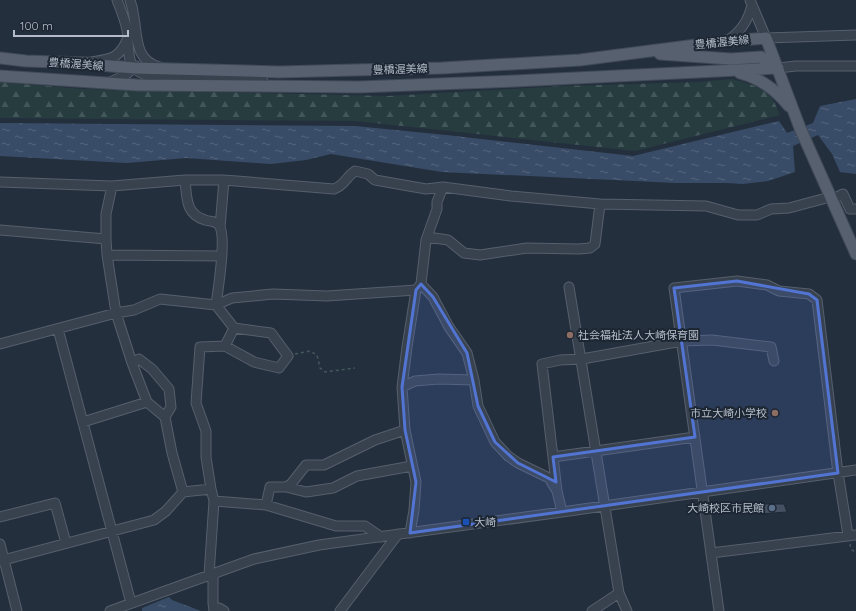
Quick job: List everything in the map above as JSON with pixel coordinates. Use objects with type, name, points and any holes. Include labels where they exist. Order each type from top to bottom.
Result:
[{"type":"main road","name":"豊橋渥美線","points":[[0,58],[26,61],[86,63],[134,68],[279,72],[434,68],[580,60],[727,41],[766,38]]},
{"type":"main road","points":[[766,38],[800,128],[856,254]]},
{"type":"main road","points":[[638,52],[732,59],[761,57],[778,68]]},
{"type":"main road","name":"豊橋渥美線","points":[[0,76],[137,85],[370,86],[778,68]]},
{"type":"main road","points":[[733,70],[762,81],[779,94],[794,111]]},
{"type":"street","points":[[117,0],[127,28],[129,58],[134,68],[142,74],[157,78],[341,83],[370,86]]},
{"type":"street","points":[[130,0],[139,49],[144,57],[153,65],[167,68]]},
{"type":"street","points":[[751,2],[766,38],[856,35]]},
{"type":"street","points":[[727,41],[736,35],[749,18],[751,2]]},
{"type":"street","points":[[835,36],[856,41]]},
{"type":"street","points":[[86,63],[113,58],[122,49],[128,38]]},
{"type":"street","points":[[109,83],[118,80],[134,68],[144,57]]},
{"type":"street","points":[[778,68],[796,66],[856,66]]},
{"type":"street","points":[[0,182],[112,186],[185,180],[224,180],[334,189],[342,186],[347,177],[355,171],[368,174],[375,180],[426,188],[443,187],[511,196],[600,204],[706,206],[738,215],[757,215],[767,210],[789,208],[843,194],[850,209],[856,209]]},
{"type":"street","points":[[185,180],[189,209],[196,216],[205,220],[216,222],[220,227]]},
{"type":"street","points":[[224,180],[220,227],[222,256],[216,304],[234,328],[271,333],[288,356],[279,368],[254,362],[224,346],[200,347],[196,403],[206,431],[206,457],[214,501],[211,574],[213,603],[215,611],[219,608],[224,611]]},
{"type":"street","points":[[112,186],[106,214],[106,239],[116,313],[132,364],[147,402],[165,417]]},
{"type":"street","points":[[410,533],[414,510],[416,482],[405,430],[402,387],[427,236],[438,209],[437,202],[443,187]]},
{"type":"street","points":[[427,236],[448,240],[464,253],[480,255],[527,248],[590,248],[595,244],[600,204]]},
{"type":"street","points":[[0,230],[106,239]]},
{"type":"street","points":[[107,255],[222,256]]},
{"type":"street","points":[[711,553],[852,535],[838,473],[817,300],[809,294],[779,291],[767,285],[737,281],[674,288],[719,611]]},
{"type":"street","points":[[0,344],[116,313],[134,310],[160,299],[216,304],[232,298],[273,294],[327,296],[419,287],[433,297],[449,327],[467,353],[474,380],[478,406],[495,442],[508,456],[518,463],[549,478],[557,491]]},
{"type":"street","points":[[569,287],[582,358],[595,451],[618,593],[627,611]]},
{"type":"street","points":[[224,346],[234,328]]},
{"type":"street","points":[[58,329],[131,603]]},
{"type":"street","points":[[562,512],[557,491],[542,364],[682,341],[712,340],[771,347],[774,361]]},
{"type":"street","points":[[132,364],[139,360],[152,369],[169,389],[170,407],[165,417],[182,492]]},
{"type":"street","points":[[402,387],[415,381],[439,378],[474,380]]},
{"type":"street","points":[[83,422],[147,402]]},
{"type":"street","points":[[286,487],[291,484],[306,465],[324,465],[375,440],[405,430]]},
{"type":"street","points":[[553,457],[695,437]]},
{"type":"street","points":[[266,505],[270,486],[286,487],[306,492],[333,488],[357,476],[412,466]]},
{"type":"street","points":[[115,610],[261,557],[319,545],[856,470]]},
{"type":"street","points":[[2,560],[154,520],[166,511],[182,492],[211,489]]},
{"type":"street","points":[[214,501],[266,505],[336,526],[365,526],[381,536]]},
{"type":"street","points":[[0,518],[55,503],[66,543]]},
{"type":"street","points":[[340,611],[398,534]]},
{"type":"street","points":[[0,544],[2,560],[17,611]]},
{"type":"street","points":[[592,611],[618,593]]},
{"type":"path","points":[[288,356],[310,351],[317,355],[320,368],[325,372],[355,368]]},
{"type":"path","points":[[852,535],[851,549],[856,553]]},
{"type":"highlighted area","points":[[737,281],[809,294],[817,300],[838,473],[410,533],[416,482],[405,430],[402,387],[416,290],[421,284],[433,297],[467,353],[478,406],[495,442],[518,463],[556,482],[553,457],[695,437],[674,288]]},
{"type":"green space","points":[[732,79],[753,85],[767,93],[775,103],[780,115],[635,151],[355,121],[0,118],[0,82],[82,89],[388,96],[565,86],[698,82]]},
{"type":"water","points":[[856,99],[856,174],[840,172],[832,154],[818,135],[793,146],[795,172],[768,181],[743,184],[677,183],[442,172],[331,154],[306,160],[271,164],[186,158],[127,163],[0,156],[0,123],[355,126],[633,156],[779,121],[787,133],[813,123],[820,106]]},
{"type":"water","points":[[169,597],[172,600],[201,611],[142,611],[142,608]]},
{"type":"building","name":"大崎校区市民館","points":[[756,504],[784,504],[787,512],[760,514]]},
{"type":"place","name":"社会福祉法人大崎保育園","points":[[570,335]]},
{"type":"place","name":"市立大崎小学校","points":[[775,413]]},
{"type":"place","name":"大崎校区市民館","points":[[772,508]]},
{"type":"place","name":"大崎","points":[[466,522]]}]
